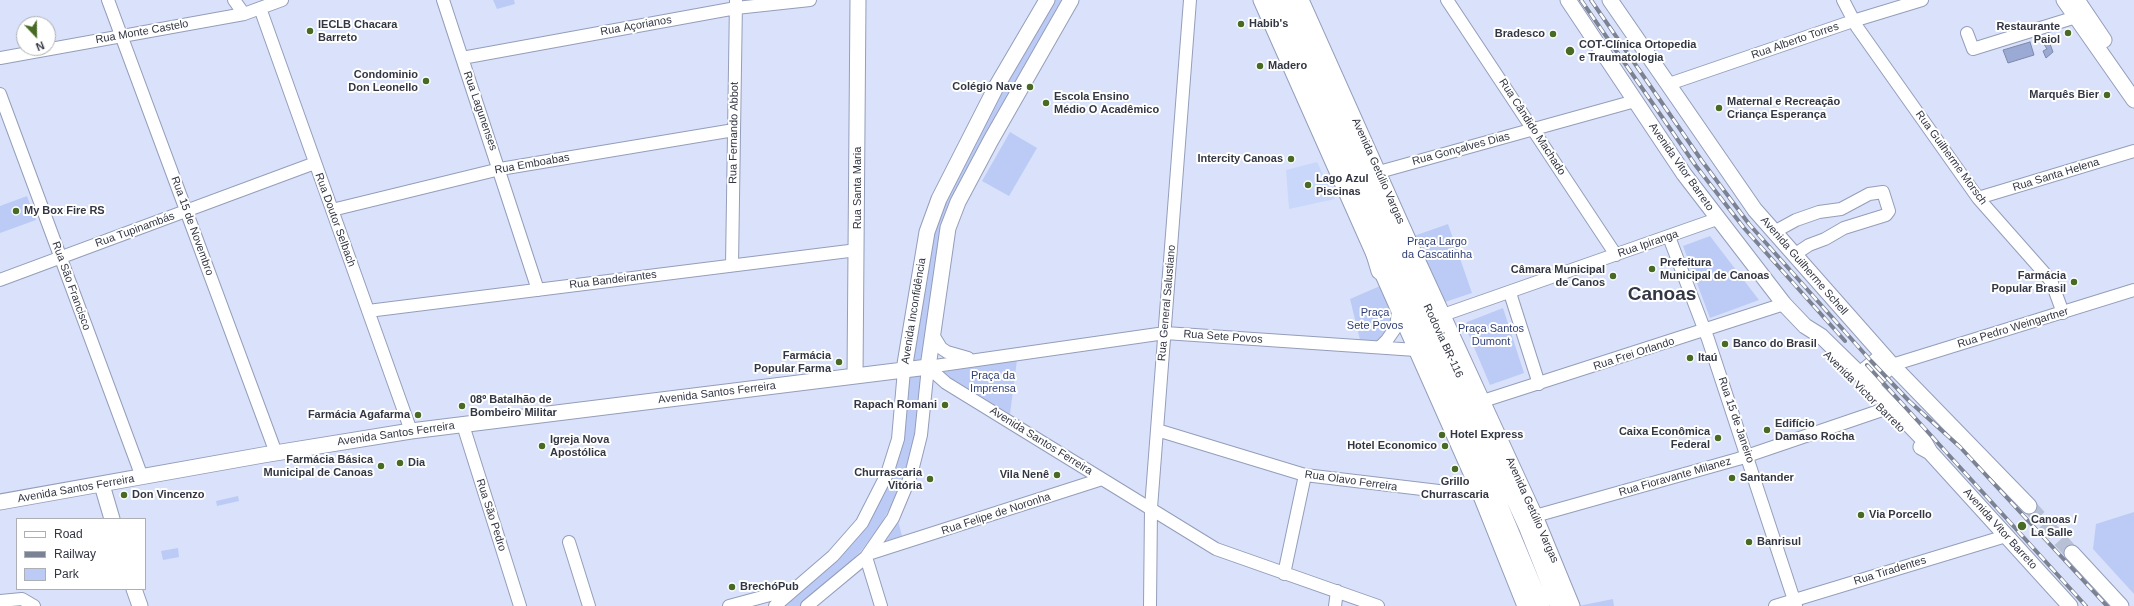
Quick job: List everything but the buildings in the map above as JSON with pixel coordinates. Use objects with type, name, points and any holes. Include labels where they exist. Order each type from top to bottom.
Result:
[{"type":"highway","points":[[1272,0],[1317,82]]},
{"type":"highway","points":[[1288,0],[1317,82]]},
{"type":"highway","name":"Rodovia BR-116","points":[[1317,82],[1353,182],[1476,450],[1541,606]]},
{"type":"highway","name":"Rodovia BR-116","points":[[1317,82],[1380,205],[1528,528],[1558,606]]},
{"type":"highway","points":[[1353,182],[1380,271]]},
{"type":"highway","points":[[1380,205],[1415,255]]},
{"type":"highway","points":[[1445,412],[1476,450]]},
{"type":"main road","name":"Rua Santa Maria","points":[[855,376],[858,250],[858,0]]},
{"type":"main road","name":"Avenida Inconfidência","points":[[904,370],[927,232],[939,199],[996,87],[1047,0]]},
{"type":"main road","name":"Avenida Inconfidência","points":[[928,367],[944,241],[958,202],[1015,96],[1071,0]]},
{"type":"main road","points":[[1260,0],[1398,312],[1445,412],[1479,491],[1525,606]]},
{"type":"main road","name":"Avenida Getúlio Vargas","points":[[1301,0],[1415,255],[1535,516],[1572,606]]},
{"type":"main road","name":"Avenida Vitor Barreto","points":[[1568,0],[1684,174],[1717,219],[1784,304],[1805,326]]},
{"type":"main road","name":"Avenida Guilherme Schell","points":[[1610,0],[1755,210],[1887,360],[2028,506]]},
{"type":"main road","points":[[2064,0],[2132,91]]},
{"type":"main road","points":[[2077,0],[2132,91]]},
{"type":"main road","points":[[1805,326],[1821,336],[1865,379],[1922,438],[1930,452]]},
{"type":"main road","name":"Avenida Victor Barreto","points":[[1805,326],[1814,342],[1916,443],[1930,452]]},
{"type":"main road","points":[[1865,379],[1887,360]]},
{"type":"main road","name":"Avenida Santos Ferreira","points":[[1,500],[102,485],[276,453],[411,431],[928,367]]},
{"type":"main road","name":"Avenida Vitor Barreto","points":[[1930,452],[2070,606]]},
{"type":"main road","points":[[102,485],[112,518]]},
{"type":"main road","points":[[2072,553],[2121,606]]},
{"type":"main road","points":[[134,590],[140,606]]},
{"type":"street","name":"Rua 15 de Novembro","points":[[108,0],[276,453]]},
{"type":"street","points":[[234,0],[244,14]]},
{"type":"street","name":"Rua Monte Castelo","points":[[0,58],[244,14],[282,0]]},
{"type":"street","name":"Rua Lagunenses","points":[[443,0],[500,169],[538,290]]},
{"type":"street","name":"Rua Açorianos","points":[[462,58],[736,4],[810,0]]},
{"type":"street","name":"Rua General Salustiano","points":[[1150,606],[1150,508],[1165,333],[1190,0]]},
{"type":"street","name":"Rua Cândido Machado","points":[[1447,0],[1616,255]]},
{"type":"street","name":"Rua Guilherme Morsch","points":[[1843,0],[1853,21],[1978,198],[2046,275],[2052,284],[2063,313]]},
{"type":"street","name":"Rua Alberto Torres","points":[[1669,84],[1853,21],[1922,0]]},
{"type":"street","name":"Rua Fernando Abbot","points":[[732,265],[736,4]]},
{"type":"street","name":"Rua Doutor Selbach","points":[[260,8],[411,431]]},
{"type":"street","points":[[1967,33],[1973,50],[2076,17]]},
{"type":"street","name":"Rua São Francisco","points":[[0,94],[142,477]]},
{"type":"street","name":"Rua Gonçalves Dias","points":[[1379,172],[1635,101]]},
{"type":"street","name":"Rua Emboabas","points":[[332,210],[500,169],[734,130]]},
{"type":"street","name":"Rua Santa Helena","points":[[1978,198],[2134,151]]},
{"type":"street","name":"Rua Tupinambás","points":[[0,280],[315,162]]},
{"type":"street","points":[[1774,232],[1796,220],[1819,212],[1841,209],[1869,194],[1883,192],[1889,211],[1886,215],[1844,228],[1825,240],[1809,245],[1794,255]]},
{"type":"street","name":"Rua Ipiranga","points":[[1443,316],[1717,219]]},
{"type":"street","name":"Rua 15 de Janeiro","points":[[1669,236],[1705,331],[1748,455],[1795,603]]},
{"type":"street","name":"Rua Bandeirantes","points":[[368,311],[858,250]]},
{"type":"street","name":"Rua Pedro Weingartner","points":[[1887,360],[2063,313],[2134,290]]},
{"type":"street","points":[[1510,292],[1539,384]]},
{"type":"street","name":"Rua Frei Orlando","points":[[1483,401],[1705,331],[1784,304]]},
{"type":"street","points":[[1380,347],[1396,327],[1398,312]]},
{"type":"street","name":"Rua Sete Povos","points":[[928,367],[1165,333],[1416,350]]},
{"type":"street","name":"Rua Sete Povos","points":[[933,335],[941,348],[947,352],[973,360]]},
{"type":"street","name":"Avenida Inconfidência","points":[[807,606],[867,556],[892,518],[911,475],[921,435],[928,367]]},
{"type":"street","name":"Avenida Santos Ferreira","points":[[928,367],[946,383],[1216,549],[1378,606]]},
{"type":"street","name":"Avenida Inconfidência","points":[[775,606],[833,556],[862,523],[887,474],[898,439],[904,370]]},
{"type":"street","name":"Rua Fioravante Milanez","points":[[1535,516],[1748,455],[1882,410]]},
{"type":"street","name":"Rua São Pedro","points":[[463,425],[520,606]]},
{"type":"street","name":"Rua Olavo Ferreira","points":[[1157,430],[1305,475],[1447,492],[1479,491]]},
{"type":"street","points":[[1284,574],[1305,475]]},
{"type":"street","name":"Rua Felipe de Noronha","points":[[867,556],[1102,479]]},
{"type":"street","name":"Rua Tiradentes","points":[[1775,606],[1795,603],[2006,536]]},
{"type":"street","points":[[880,538],[885,546],[890,548]]},
{"type":"street","points":[[569,542],[589,606]]},
{"type":"street","points":[[867,556],[882,606]]},
{"type":"street","points":[[729,606],[795,588]]},
{"type":"street","points":[[1335,606],[1337,591]]},
{"type":"street","points":[[0,601],[22,599],[34,606]]},
{"type":"shaded area","points":[[2050,37],[2054,42],[2050,44],[2053,52],[2046,58],[2043,51],[2047,49],[2042,41]]},
{"type":"shaded area","points":[[2030,42],[2034,55],[2008,63],[2003,50]]},
{"type":"shaded area","name":"Lago Azul Piscinas","points":[[1317,162],[1335,199],[1289,209],[1286,170]]},
{"type":"green space","points":[[493,0],[514,0],[515,4],[497,9]]},
{"type":"green space","points":[[1051,0],[1066,0],[955,198],[914,445],[901,487],[881,524],[861,551],[843,569],[800,606],[781,606],[834,560],[890,475],[907,385],[929,235],[942,200]]},
{"type":"green space","points":[[1010,132],[1037,148],[1009,196],[982,181]]},
{"type":"green space","name":"My Box Fire RS","points":[[27,196],[36,220],[0,233],[0,206]]},
{"type":"green space","name":"Praça Largo da Cascatinha","points":[[1448,224],[1472,293],[1442,303],[1411,237]]},
{"type":"green space","points":[[1710,236],[1759,300],[1710,318],[1683,246]]},
{"type":"green space","name":"Praça Sete Povos","points":[[1380,286],[1395,317],[1380,344],[1361,344],[1350,299]]},
{"type":"green space","name":"Praça Santos Dumont","points":[[1503,308],[1524,373],[1490,385],[1465,326],[1467,322]]},
{"type":"green space","name":"Praça da Imprensa","points":[[1017,360],[1010,414],[941,372]]},
{"type":"green space","points":[[238,496],[239,501],[217,506],[216,501]]},
{"type":"green space","points":[[2134,512],[2134,594],[2093,549],[2096,524]]},
{"type":"green space","points":[[898,521],[902,536],[885,541],[889,536]]},
{"type":"green space","points":[[178,548],[179,557],[163,560],[161,551]]},
{"type":"green space","points":[[1613,599],[1614,606],[1578,606]]},
{"type":"tunnel","points":[[2029,506],[2072,553]]},
{"type":"railway","points":[[1581,0],[1696,166],[1744,228],[1845,341]]},
{"type":"railway","points":[[1591,0],[1702,161],[1749,224],[1871,361],[1909,401],[1960,447],[2107,606]]},
{"type":"railway","points":[[1867,365],[2086,606]]},
{"type":"place","name":"Habib's","points":[[1241,24]]},
{"type":"place","name":"IECLB Chacara Barreto","points":[[310,31]]},
{"type":"place","name":"Restaurante Paiol","points":[[2068,33]]},
{"type":"place","name":"Bradesco","points":[[1553,34]]},
{"type":"place","name":"COT-Clínica Ortopedia e Traumatologia","points":[[1570,51]]},
{"type":"place","name":"Madero","points":[[1260,66]]},
{"type":"place","name":"Condominio Don Leonello","points":[[426,81]]},
{"type":"place","name":"Colégio Nave","points":[[1030,87]]},
{"type":"place","name":"Marquês Bier","points":[[2107,95]]},
{"type":"place","name":"Escola Ensino Médio O Acadêmico","points":[[1046,103]]},
{"type":"place","name":"Maternal e Recreação Criança Esperança","points":[[1719,108]]},
{"type":"place","name":"Intercity Canoas","points":[[1291,159]]},
{"type":"place","name":"Lago Azul Piscinas","points":[[1308,185]]},
{"type":"place","name":"My Box Fire RS","points":[[16,211]]},
{"type":"place","name":"Prefeitura Municipal de Canoas","points":[[1652,269]]},
{"type":"place","name":"Câmara Municipal de Canos","points":[[1613,276]]},
{"type":"place","name":"Farmácia Popular Brasil","points":[[2074,282]]},
{"type":"place","name":"Banco do Brasil","points":[[1725,344]]},
{"type":"place","name":"Itaú","points":[[1690,358]]},
{"type":"place","name":"Farmácia Popular Farma","points":[[839,362]]},
{"type":"place","name":"Rapach Romani","points":[[945,405]]},
{"type":"place","name":"08º Batalhão de Bombeiro Militar","points":[[462,406]]},
{"type":"place","name":"Farmácia Agafarma","points":[[418,415]]},
{"type":"place","name":"Edifício Damaso Rocha","points":[[1767,430]]},
{"type":"place","name":"Hotel Express","points":[[1442,435]]},
{"type":"place","name":"Caixa Econômica Federal","points":[[1718,438]]},
{"type":"place","name":"Igreja Nova Apostólica","points":[[542,446]]},
{"type":"place","name":"Hotel Economico","points":[[1445,446]]},
{"type":"place","name":"Dia","points":[[400,463]]},
{"type":"place","name":"Farmácia Básica Municipal de Canoas","points":[[381,466]]},
{"type":"place","name":"Grillo Churrascaria","points":[[1455,469]]},
{"type":"place","name":"Vila Nenê","points":[[1057,475]]},
{"type":"place","name":"Santander","points":[[1732,478]]},
{"type":"place","name":"Churrascaria Vitória","points":[[930,479]]},
{"type":"place","name":"Don Vincenzo","points":[[124,495]]},
{"type":"place","name":"Via Porcello","points":[[1861,515]]},
{"type":"place","name":"Canoas / La Salle","points":[[2022,526]]},
{"type":"place","name":"Banrisul","points":[[1749,542]]},
{"type":"place","name":"BrechóPub","points":[[732,587]]},
{"type":"district","name":"Canoas","points":[[1662,295]]}]
